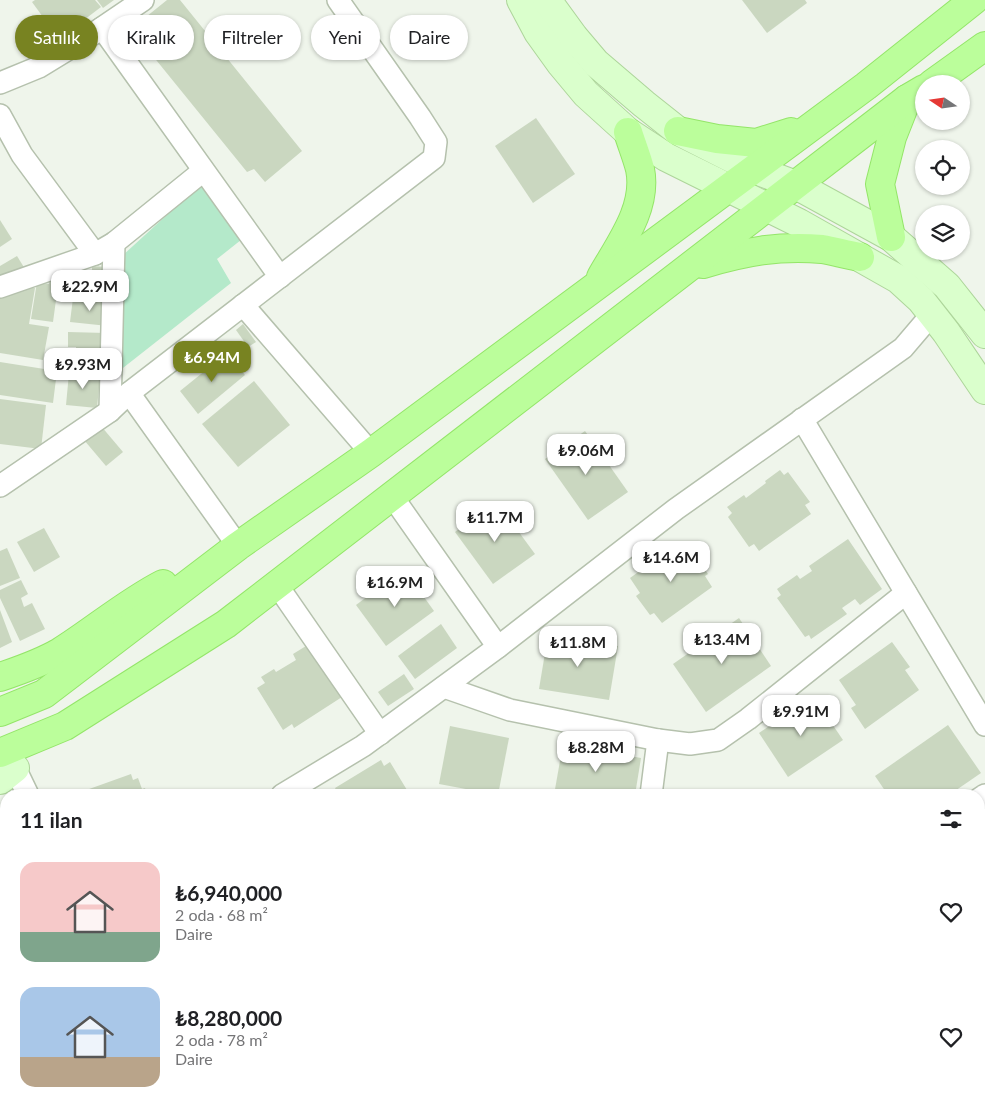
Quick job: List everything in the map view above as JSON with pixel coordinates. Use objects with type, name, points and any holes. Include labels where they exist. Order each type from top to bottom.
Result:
[{"type":"main road","points":[[521,0],[538,32],[561,64],[586,94],[628,132],[666,157],[799,222],[898,279],[921,300],[932,314],[985,390]]},
{"type":"main road","points":[[547,0],[596,63],[678,131],[753,169],[796,185],[891,237],[947,286],[985,334]]},
{"type":"main road","points":[[0,712],[44,694],[238,546],[371,453],[866,86],[974,0]]},
{"type":"main road","points":[[945,75],[985,46]]},
{"type":"main road","points":[[5,767],[65,726],[226,624],[915,95]]},
{"type":"main road","points":[[891,237],[880,184],[892,137],[915,96]]},
{"type":"main road","points":[[678,131],[717,139],[756,143],[812,126]]},
{"type":"main road","points":[[596,286],[636,214],[641,192],[640,171],[628,132]]},
{"type":"main road","points":[[688,269],[739,254],[773,248],[822,249],[860,257]]},
{"type":"main road","points":[[0,677],[30,667],[59,652],[144,594],[238,546]]},
{"type":"street","points":[[0,82],[38,67],[102,28],[143,0]]},
{"type":"street","points":[[0,486],[110,411],[128,393],[434,158],[436,142],[338,0]]},
{"type":"street","points":[[102,28],[280,278]]},
{"type":"street","points":[[0,115],[22,155],[95,254]]},
{"type":"street","points":[[0,287],[95,254],[114,244],[203,171]]},
{"type":"street","points":[[110,411],[114,244]]},
{"type":"street","points":[[243,305],[371,453]]},
{"type":"street","points":[[292,789],[380,734],[498,647],[676,508],[903,348],[932,314]]},
{"type":"street","points":[[128,393],[238,546]]},
{"type":"street","points":[[802,420],[985,725]]},
{"type":"street","points":[[392,496],[498,647]]},
{"type":"street","points":[[277,585],[380,734]]},
{"type":"street","points":[[444,687],[510,710],[658,740],[690,744],[718,740],[906,593]]},
{"type":"street","points":[[652,789],[658,740]]},
{"type":"street","points":[[5,767],[23,789]]},
{"type":"green space","points":[[203,182],[246,236],[217,259],[231,283],[114,375],[122,256]]},
{"type":"building","points":[[35,0],[95,0],[101,7],[90,15],[41,15],[32,2]]},
{"type":"building","points":[[97,0],[114,0],[103,8]]},
{"type":"building","points":[[167,0],[180,0],[192,15],[148,15]]},
{"type":"building","points":[[742,0],[805,0],[807,3],[767,33]]},
{"type":"building","points":[[194,17],[204,30],[204,60],[228,60],[302,151],[265,182],[254,169],[247,172],[156,60],[194,60]]},
{"type":"building","points":[[536,118],[575,174],[533,203],[495,146]]},
{"type":"building","points":[[0,220],[12,239],[0,247]]},
{"type":"building","points":[[17,256],[25,269],[0,285],[0,266]]},
{"type":"building","points":[[92,266],[108,267],[105,300],[68,296],[70,273],[92,271]]},
{"type":"building","points":[[50,280],[61,282],[59,300],[56,300],[53,322],[31,319],[37,282],[49,284]]},
{"type":"building","points":[[22,286],[35,288],[29,324],[49,327],[43,360],[0,353],[0,297]]},
{"type":"building","points":[[73,298],[110,302],[108,326],[70,322]]},
{"type":"building","points":[[243,324],[256,342],[248,347],[236,330]]},
{"type":"building","points":[[68,332],[106,333],[105,361],[76,360],[76,347],[68,347]]},
{"type":"building","points":[[227,353],[245,375],[198,414],[180,391]]},
{"type":"building","points":[[0,362],[57,371],[53,403],[0,395]]},
{"type":"building","points":[[69,373],[100,376],[97,408],[66,405]]},
{"type":"building","points":[[254,381],[290,425],[238,467],[202,424]]},
{"type":"building","points":[[0,399],[46,405],[41,449],[0,444]]},
{"type":"building","points":[[101,426],[123,452],[106,466],[84,440]]},
{"type":"building","points":[[585,431],[628,492],[588,520],[545,459]]},
{"type":"building","points":[[780,470],[784,475],[788,472],[810,502],[805,505],[811,514],[759,551],[754,544],[749,547],[728,517],[732,513],[727,507],[744,495],[746,498]]},
{"type":"building","points":[[496,501],[535,554],[493,584],[455,532]]},
{"type":"building","points":[[44,528],[60,557],[34,572],[17,542]]},
{"type":"building","points":[[848,539],[882,589],[860,605],[855,599],[842,608],[847,614],[811,639],[809,635],[805,637],[777,598],[781,595],[777,589],[797,575],[800,579],[812,571],[809,566]]},
{"type":"building","points":[[680,542],[690,556],[694,554],[708,574],[705,576],[712,587],[662,623],[654,613],[650,615],[636,596],[640,593],[630,578]]},
{"type":"building","points":[[7,548],[20,578],[0,586],[0,551]]},
{"type":"building","points":[[404,569],[434,611],[386,646],[356,605]]},
{"type":"building","points":[[21,580],[28,594],[21,598],[24,607],[32,603],[45,629],[20,641],[0,598],[0,590]]},
{"type":"building","points":[[0,610],[12,642],[0,648]]},
{"type":"building","points":[[739,618],[771,666],[706,712],[673,664]]},
{"type":"building","points":[[441,624],[457,648],[415,679],[398,656]]},
{"type":"building","points":[[548,635],[618,646],[609,700],[539,689]]},
{"type":"building","points":[[892,642],[910,667],[905,670],[919,690],[865,729],[851,708],[856,705],[839,680]]},
{"type":"building","points":[[306,646],[310,651],[317,646],[342,697],[294,728],[292,724],[283,730],[257,688],[265,683],[261,677],[274,669],[276,672],[296,660],[293,654]]},
{"type":"building","points":[[404,674],[414,689],[388,706],[378,692]]},
{"type":"building","points":[[813,696],[843,740],[788,777],[759,733]]},
{"type":"building","points":[[948,725],[981,773],[958,789],[884,789],[875,776]]},
{"type":"building","points":[[450,726],[509,738],[499,789],[466,789],[439,784]]},
{"type":"building","points":[[563,744],[641,758],[636,789],[555,789]]},
{"type":"building","points":[[381,760],[384,766],[390,762],[406,789],[336,789]]},
{"type":"building","points":[[131,774],[133,780],[138,778],[142,789],[89,789]]}]
